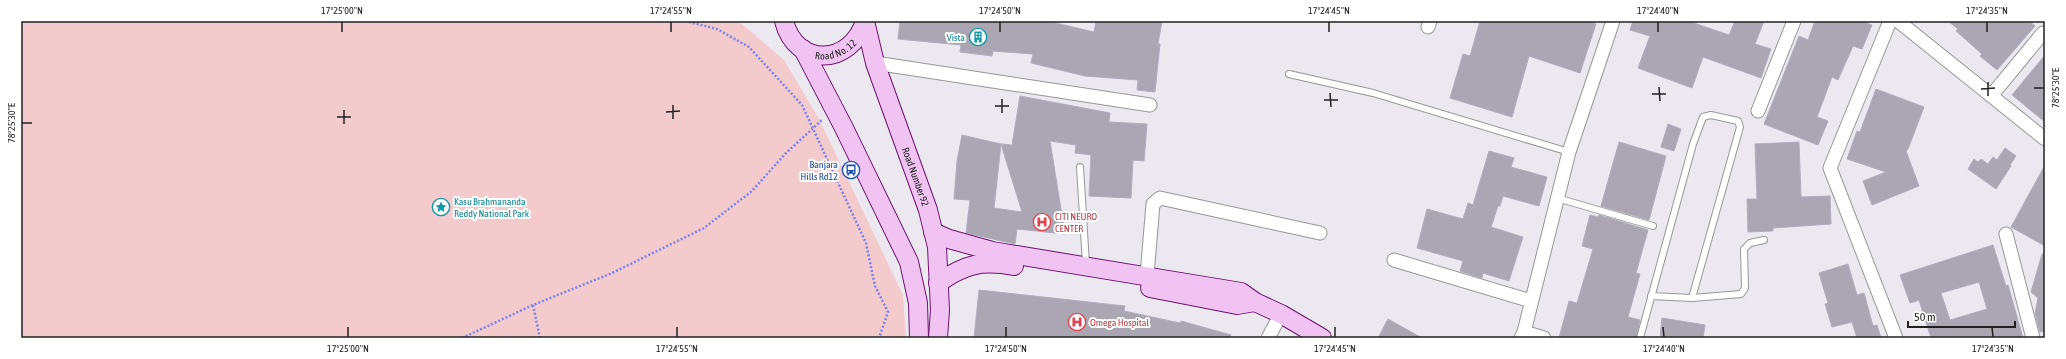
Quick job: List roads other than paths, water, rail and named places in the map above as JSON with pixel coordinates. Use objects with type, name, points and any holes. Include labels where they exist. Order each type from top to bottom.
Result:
[{"type":"main road","name":"Road No. 12","points":[[784,21],[794,42],[803,49],[815,54],[829,55],[842,52],[853,44],[861,33],[865,21]]},
{"type":"main road","name":"Road Number 92","points":[[865,21],[875,63],[928,210],[937,247],[940,310],[938,338]]},
{"type":"main road","points":[[803,49],[887,213],[909,262],[918,303],[918,338]]},
{"type":"main road","points":[[933,232],[949,239],[992,251],[1147,275],[1241,292],[1255,302],[1281,314],[1322,338]]},
{"type":"main road","points":[[938,283],[961,268],[973,264],[984,263],[1010,265],[1160,290],[1237,306],[1255,302]]},
{"type":"street","points":[[1544,338],[1522,335],[1568,152],[1613,21]]},
{"type":"street","points":[[1758,111],[1794,21]]},
{"type":"street","points":[[1890,21],[1830,168],[1896,338]]},
{"type":"street","points":[[1898,21],[2045,139]]},
{"type":"street","points":[[1991,96],[2043,33]]},
{"type":"street","points":[[875,63],[1150,105]]},
{"type":"street","points":[[1147,275],[1153,204],[1160,198],[1320,233]]},
{"type":"street","points":[[2006,234],[2033,338]]},
{"type":"street","points":[[1394,260],[1531,301]]},
{"type":"street","points":[[1268,338],[1281,314]]},
{"type":"lane","points":[[1289,74],[1373,93],[1568,152]]},
{"type":"lane","points":[[1640,338],[1700,122],[1703,117],[1711,115],[1738,121],[1740,127],[1692,298]]},
{"type":"lane","points":[[1080,167],[1086,266]]},
{"type":"lane","points":[[1557,198],[1653,226]]},
{"type":"lane","points":[[1651,296],[1692,298],[1741,294],[1744,288],[1744,249],[1750,243],[1764,240]]},
{"type":"place","name":"Vista","points":[[978,37]]},
{"type":"place","name":"Banjara Hills Rd12","points":[[851,170]]},
{"type":"place","name":"Kasu Brahmananda Reddy National Park","points":[[441,207]]},
{"type":"place","name":"CITI NEURO CENTER","points":[[1042,222]]},
{"type":"place","name":"Omega Hospital","points":[[1077,322]]}]
